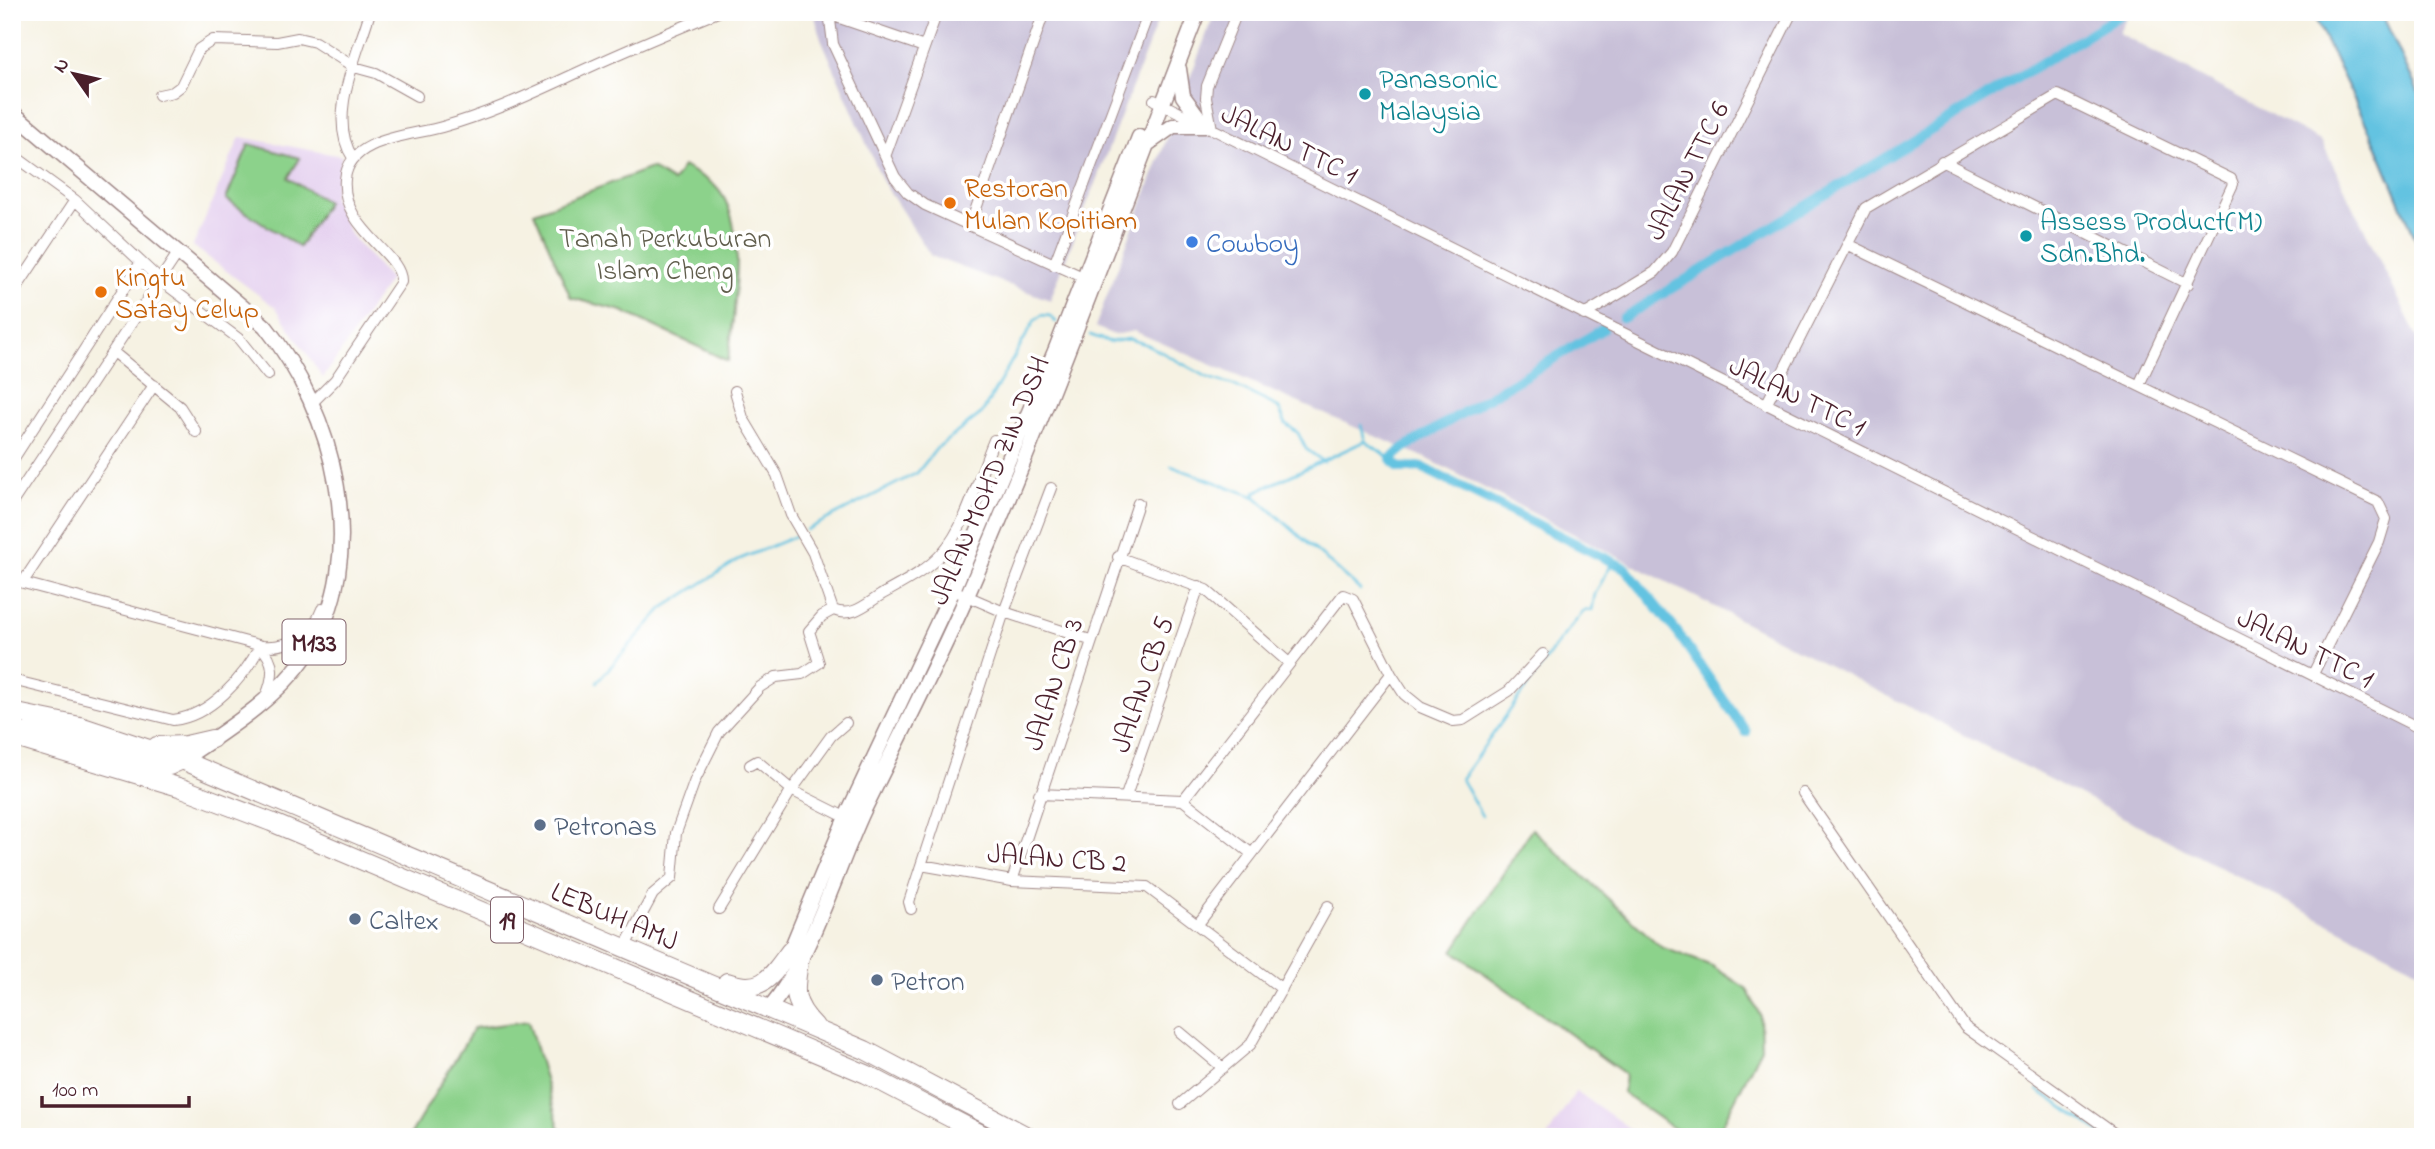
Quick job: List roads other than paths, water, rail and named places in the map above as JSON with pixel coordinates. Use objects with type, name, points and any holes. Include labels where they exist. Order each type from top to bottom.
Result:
[{"type":"highway","name":"LEBUH AMJ","points":[[12,712],[116,737],[217,774],[769,1008],[943,1089],[1029,1137]]},
{"type":"highway","points":[[12,727],[103,748],[155,766],[169,766],[182,760],[197,784],[219,801]]},
{"type":"highway","name":"LEBUH AMJ","points":[[12,737],[219,801],[866,1074],[987,1137]]},
{"type":"highway","points":[[116,737],[160,746],[212,739]]},
{"type":"highway","points":[[212,739],[205,753],[207,764],[217,774]]},
{"type":"highway","points":[[679,971],[692,971],[749,987],[766,980],[795,954]]},
{"type":"highway","points":[[795,954],[796,999],[800,1009],[820,1031]]},
{"type":"highway","points":[[685,998],[706,1000],[747,1015],[769,1008],[774,1022],[786,1032],[880,1073],[909,1088],[918,1100]]},
{"type":"main road","name":"JALAN MOHD ZIN DSH","points":[[769,1008],[1090,280],[1145,146],[1188,12]]},
{"type":"main road","name":"JALAN MOHD ZIN DSH","points":[[852,820],[967,598],[1158,102],[1179,61],[1198,12]]},
{"type":"main road","points":[[1179,61],[1183,96],[1208,128]]},
{"type":"main road","name":"M133","points":[[12,112],[265,326],[292,365],[312,403],[337,498],[339,572],[328,612],[315,642],[297,667],[265,697],[182,760]]},
{"type":"main road","points":[[1145,146],[1162,131],[1173,126],[1208,128]]},
{"type":"street","points":[[312,403],[335,380],[401,282],[396,264],[365,233],[351,210],[345,177],[353,158],[396,137],[441,128],[504,108],[718,12]]},
{"type":"street","points":[[886,153],[937,12]]},
{"type":"street","points":[[970,226],[1044,12]]},
{"type":"street","points":[[1054,265],[1149,12]]},
{"type":"street","points":[[1208,128],[1207,86],[1237,12]]},
{"type":"street","name":"JALAN TTC 6","points":[[1584,315],[1655,272],[1672,252],[1792,12]]},
{"type":"street","points":[[353,158],[343,137],[346,95],[373,13]]},
{"type":"street","points":[[924,47],[828,13],[833,44],[895,177],[908,193],[925,205],[1090,280]]},
{"type":"street","points":[[159,95],[173,92],[181,86],[199,49],[213,40],[278,42],[298,38],[315,42],[354,67],[376,73],[417,96]]},
{"type":"street","points":[[1766,405],[1866,208],[2058,95],[2231,179],[2232,190],[2139,385]]},
{"type":"street","name":"JALAN TTC 1","points":[[1158,102],[2423,730]]},
{"type":"street","points":[[12,170],[16,157],[75,200],[160,280],[239,339],[268,375]]},
{"type":"street","points":[[1942,161],[2188,284]]},
{"type":"street","points":[[14,289],[75,200]]},
{"type":"street","points":[[1849,245],[2378,502],[2386,520],[2379,542],[2313,674]]},
{"type":"street","points":[[12,503],[178,253]]},
{"type":"street","points":[[12,461],[141,262]]},
{"type":"street","points":[[113,352],[186,414],[196,432]]},
{"type":"street","points":[[154,385],[17,581],[260,646],[282,646],[307,632],[321,614],[330,586],[339,572]]},
{"type":"street","points":[[735,391],[743,418],[777,475],[791,515],[813,553],[833,610]]},
{"type":"street","points":[[624,948],[653,894],[672,878],[676,833],[695,780],[719,732],[760,687],[776,677],[802,674],[819,663],[809,631],[822,616],[833,610],[848,614],[859,609],[930,565],[943,553],[962,521],[994,440]]},
{"type":"street","points":[[911,909],[909,902],[1004,612],[1051,488]]},
{"type":"street","name":"JALAN CB 3","points":[[1012,881],[1090,640],[1138,503]]},
{"type":"street","points":[[1118,557],[1199,586],[1289,663]]},
{"type":"street","name":"JALAN CB 5","points":[[1126,796],[1199,586]]},
{"type":"street","points":[[953,590],[1004,612],[1090,640]]},
{"type":"street","points":[[1183,800],[1343,595],[1353,598],[1404,694],[1420,707],[1458,722],[1509,691],[1543,654]]},
{"type":"street","points":[[12,680],[173,720],[185,719],[203,710],[245,671],[260,646]]},
{"type":"street","points":[[260,646],[272,663],[272,680],[265,697]]},
{"type":"street","points":[[1198,924],[1391,674]]},
{"type":"street","points":[[719,909],[793,791],[831,736],[846,723]]},
{"type":"street","points":[[750,765],[757,761],[793,791],[852,820]]},
{"type":"street","points":[[1803,793],[1965,1027],[2119,1137]]},
{"type":"street","points":[[1039,794],[1183,800],[1252,854]]},
{"type":"street","name":"JALAN CB 2","points":[[921,866],[1012,881],[1147,887],[1282,989]]},
{"type":"street","points":[[1180,1104],[1250,1045],[1328,906]]},
{"type":"street","points":[[1180,1032],[1223,1068]]},
{"type":"water","points":[[2312,12],[2381,12],[2423,102],[2423,257],[2378,149]]},
{"type":"waterway","points":[[1623,318],[2125,12]]},
{"type":"waterway","points":[[806,530],[917,473],[937,448],[982,413],[1035,320],[1042,315],[1050,316],[1056,322]]},
{"type":"waterway","points":[[1603,329],[1404,448],[1391,459],[1399,468],[1421,467],[1625,568],[1677,632],[1746,732]]},
{"type":"waterway","points":[[1090,335],[1110,342],[1129,339],[1148,345],[1209,378],[1233,385],[1278,407],[1286,424],[1298,433],[1306,449],[1324,462]]},
{"type":"waterway","points":[[1361,425],[1365,441]]},
{"type":"waterway","points":[[1360,590],[1256,497],[1255,492],[1365,441],[1391,459]]},
{"type":"waterway","points":[[1171,466],[1256,497]]},
{"type":"waterway","points":[[597,682],[663,608],[740,559],[796,536]]},
{"type":"waterway","points":[[1482,816],[1461,779],[1560,640],[1584,611],[1592,610],[1595,594],[1613,561]]},
{"type":"waterway","points":[[2038,1090],[2106,1137]]},
{"type":"place","name":"Panasonic Malaysia","points":[[1365,94]]},
{"type":"place","name":"Restoran Mulan Kopitiam","points":[[950,203]]},
{"type":"place","name":"Assess Product(M) Sdn.Bhd.","points":[[2026,236]]},
{"type":"place","name":"Cowboy","points":[[1192,242]]},
{"type":"place","name":"Kingtu Satay Celup","points":[[101,292]]},
{"type":"place","name":"Petronas","points":[[540,825]]},
{"type":"place","name":"Caltex","points":[[355,919]]},
{"type":"place","name":"Petron","points":[[877,980]]},
{"type":"park label","name":"Tanah Perkuburan Islam Cheng","points":[[665,253]]}]
